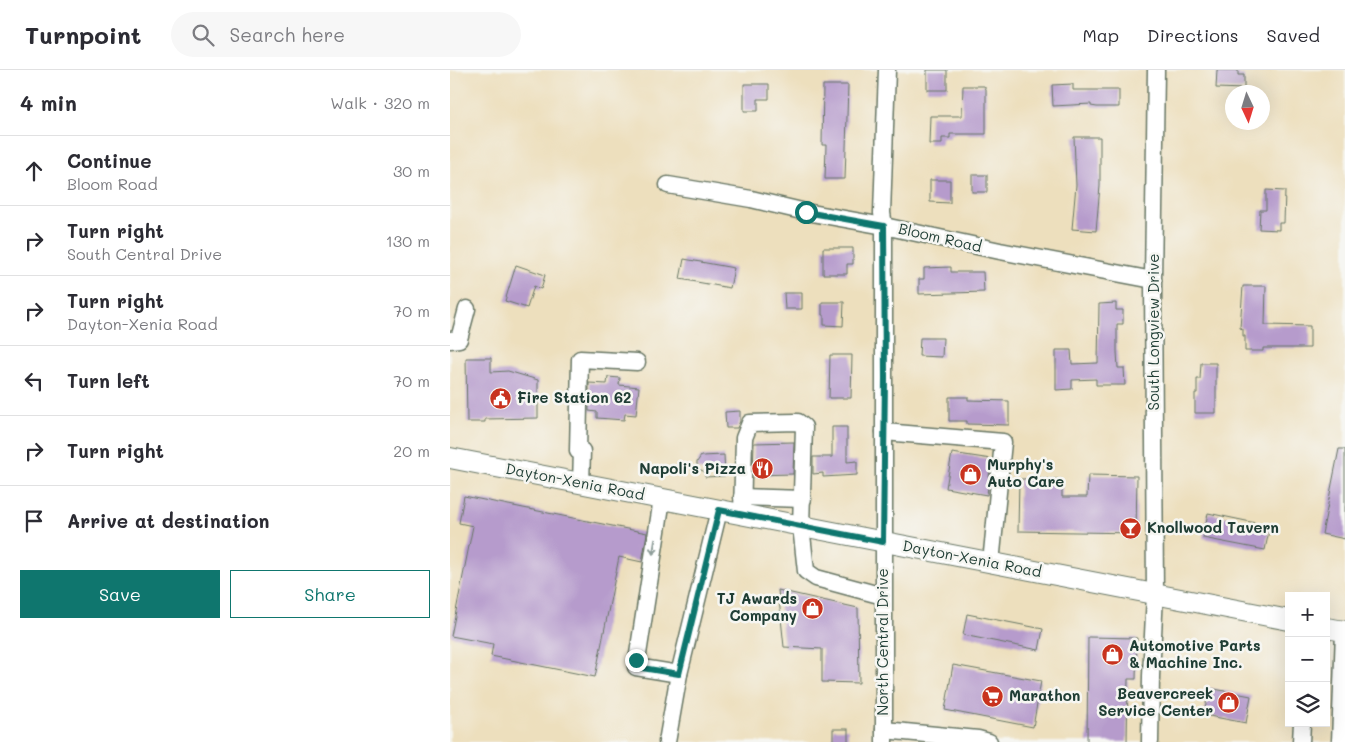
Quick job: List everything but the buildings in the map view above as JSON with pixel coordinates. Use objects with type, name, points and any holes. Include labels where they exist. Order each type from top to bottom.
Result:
[{"type":"main road","name":"Dayton-Xenia Road","points":[[450,458],[719,510],[742,506],[801,526],[1285,619]]},
{"type":"street","name":"North Central Drive","points":[[884,736],[884,226],[882,212],[887,70]]},
{"type":"street","name":"South Longview Drive","points":[[1150,742],[1154,594],[1153,280],[1156,70]]},
{"type":"street","name":"Bloom Road","points":[[668,185],[751,199],[806,212],[1153,280]]},
{"type":"street","points":[[450,340],[459,339],[467,309]]},
{"type":"street","points":[[581,483],[582,451],[578,451],[580,359],[637,362]]},
{"type":"street","points":[[803,499],[742,506],[744,438],[750,424],[798,422],[804,427],[803,499],[801,526],[806,571],[816,578],[883,596]]},
{"type":"street","points":[[884,432],[1003,442],[991,562]]},
{"type":"street","points":[[662,499],[636,667],[679,674]]},
{"type":"street","points":[[667,742],[679,674],[719,510]]},
{"type":"street","points":[[1338,630],[1343,698],[1340,742]]},
{"type":"street","points":[[1301,742],[1302,727]]},
{"type":"street","points":[[884,736],[978,739],[989,742]]},
{"type":"place","name":"Fire Station 62","points":[[501,398]]},
{"type":"place","name":"Napoli's Pizza","points":[[762,469]]},
{"type":"place","name":"Murphy's Auto Care","points":[[971,474]]},
{"type":"place","name":"Knollwood Tavern","points":[[1131,528]]},
{"type":"place","name":"TJ Awards Company","points":[[813,608]]},
{"type":"place","name":"Automotive Parts & Machine Inc.","points":[[1113,655]]},
{"type":"place","name":"Marathon","points":[[993,696]]},
{"type":"place","name":"Beavercreek Service Center","points":[[1229,703]]},
{"type":"route","points":[[636,660],[636,667],[679,674],[719,510],[883,542],[884,226],[806,212]]}]
